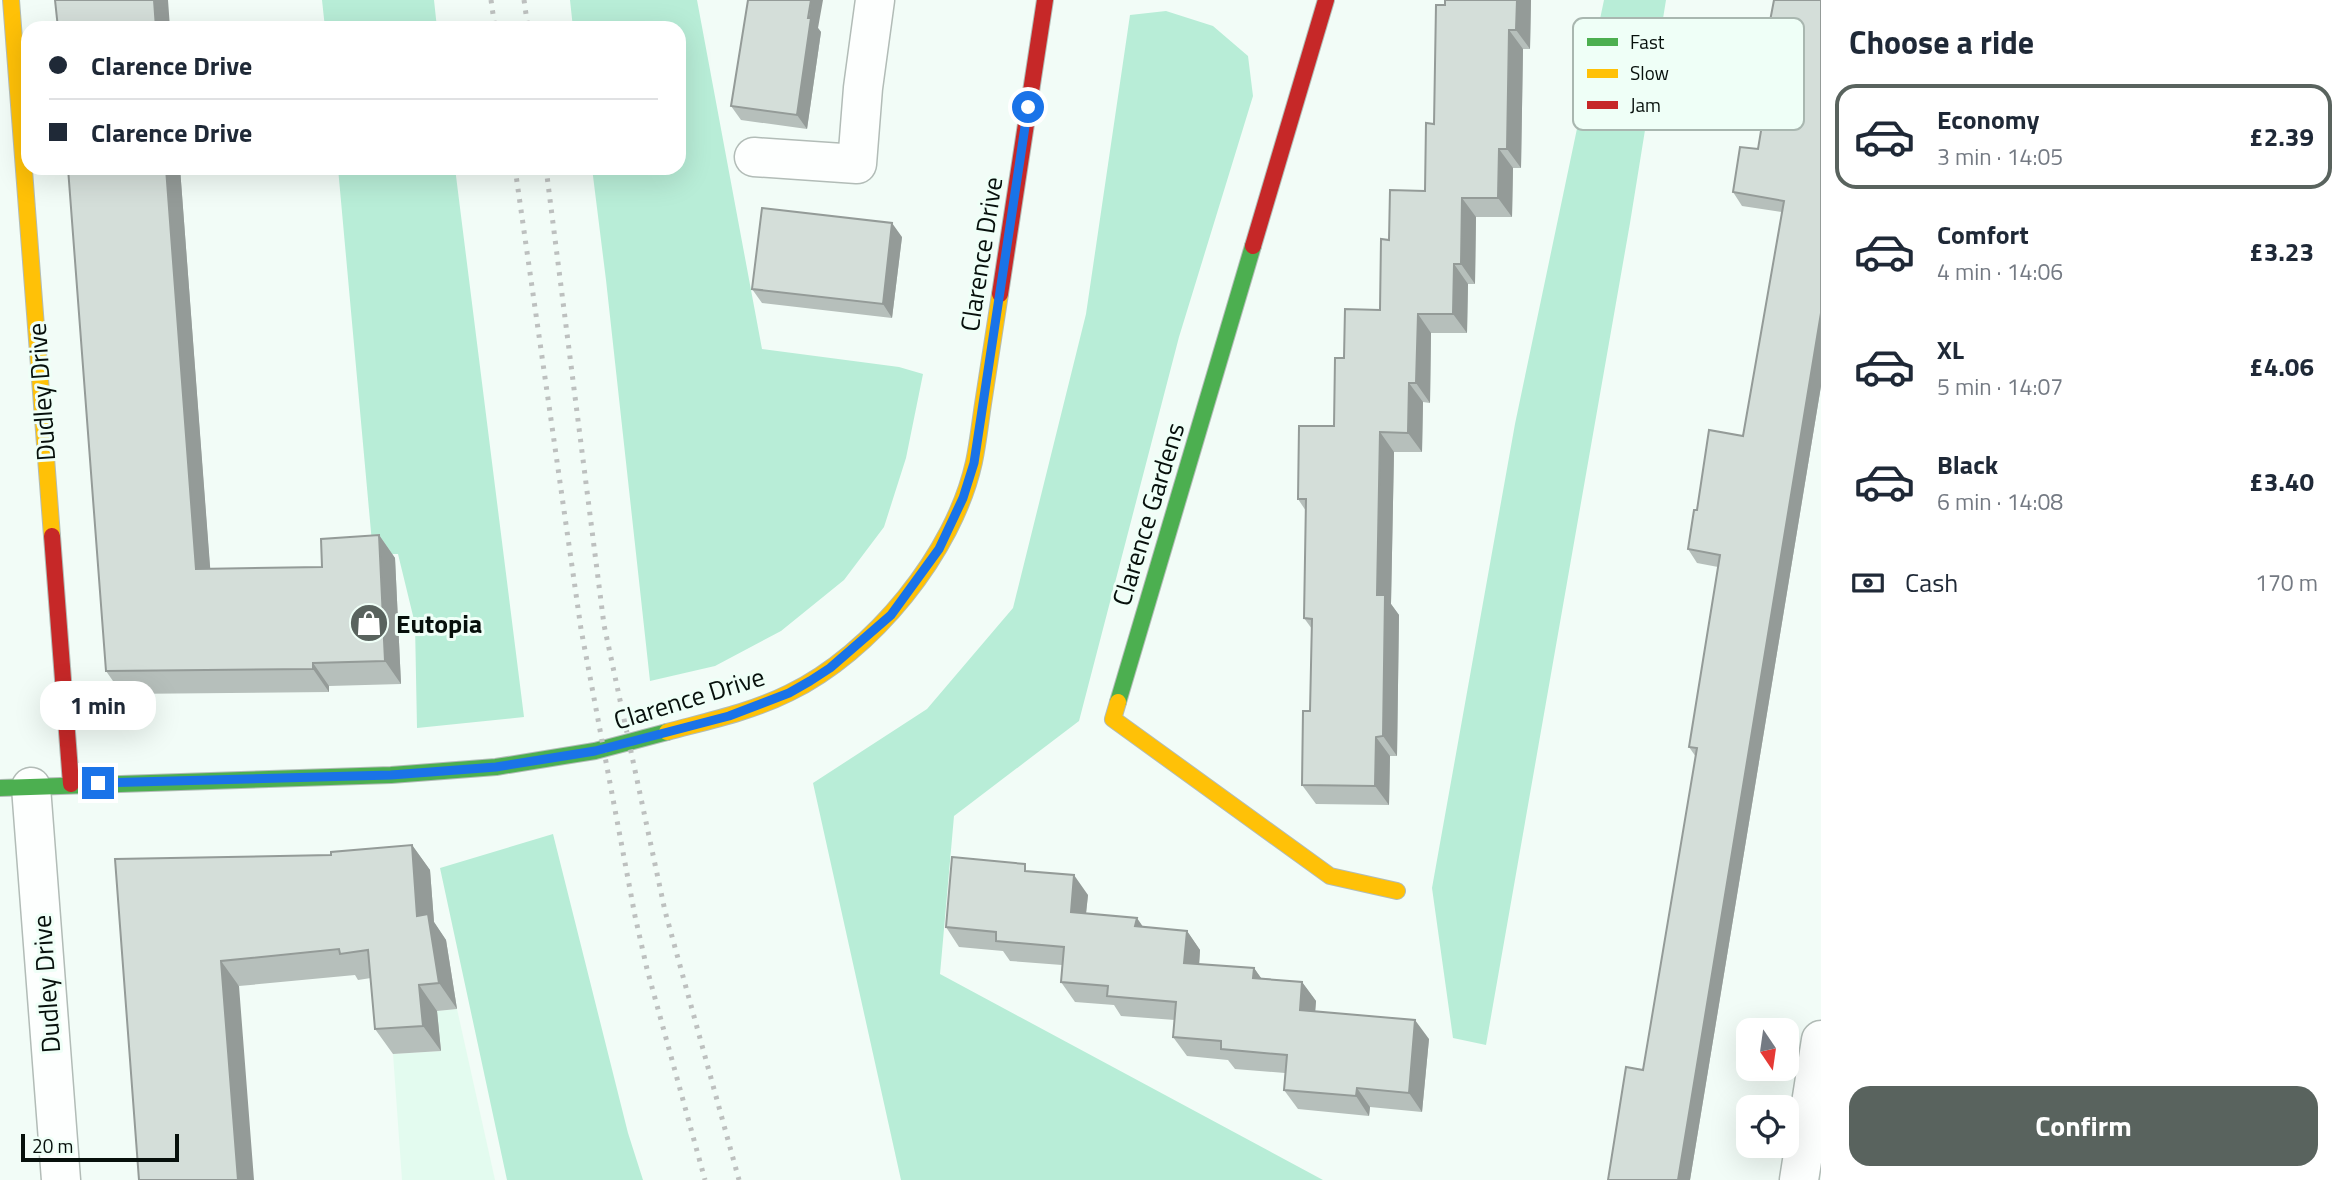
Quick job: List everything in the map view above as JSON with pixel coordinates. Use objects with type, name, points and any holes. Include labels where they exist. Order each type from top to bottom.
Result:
[{"type":"street","name":"Dudley Drive","points":[[11,0],[21,131]]},
{"type":"street","points":[[754,157],[857,164],[863,88],[875,0]]},
{"type":"street","name":"Clarence Drive","points":[[15,788],[391,775],[496,767],[595,751],[729,716],[789,693],[830,668],[891,615],[911,590],[939,549],[963,498],[974,463],[1045,0]]},
{"type":"street","name":"Clarence Gardens","points":[[1326,0],[1113,719],[1330,876],[1397,891]]},
{"type":"street","name":"Dudley Drive","points":[[24,175],[71,784]]},
{"type":"street","name":"Dudley Drive","points":[[15,788],[61,1180]]},
{"type":"street","points":[[1799,1180],[1814,1128],[1821,1040]]},
{"type":"shaded area","points":[[457,1009],[495,1180],[402,1180],[393,1054],[441,1051],[437,1011]]},
{"type":"green space","points":[[322,0],[434,0],[436,21],[324,21]]},
{"type":"green space","points":[[570,0],[697,0],[762,349],[899,367],[923,374],[906,458],[884,527],[844,580],[781,631],[715,666],[650,681],[593,175],[686,175],[686,21],[572,21]]},
{"type":"green space","points":[[1604,0],[1666,0],[1663,18],[1600,18]]},
{"type":"green space","points":[[1166,11],[1213,26],[1248,56],[1253,96],[1179,337],[1079,721],[954,816],[940,974],[1323,1180],[901,1180],[813,783],[927,709],[1013,608],[1086,314],[1130,15]]},
{"type":"green space","points":[[1577,130],[1645,130],[1486,1045],[1453,1038],[1432,888],[1515,424]]},
{"type":"green space","points":[[339,175],[456,175],[524,717],[417,728],[415,624],[398,554],[373,554]]},
{"type":"green space","points":[[553,834],[628,1133],[643,1180],[507,1180],[440,868]]},
{"type":"building","points":[[55,0],[154,0],[156,21],[57,21]]},
{"type":"building","points":[[748,0],[811,0],[808,18],[811,18],[797,115],[731,106]]},
{"type":"building","points":[[1445,0],[1517,0],[1516,30],[1509,30],[1507,149],[1499,149],[1498,198],[1462,198],[1461,264],[1454,264],[1453,314],[1418,314],[1416,383],[1409,383],[1408,433],[1380,432],[1377,595],[1385,595],[1383,736],[1376,737],[1375,786],[1302,785],[1303,711],[1310,711],[1312,619],[1304,618],[1306,499],[1298,499],[1299,426],[1334,426],[1335,358],[1344,358],[1345,309],[1380,310],[1381,239],[1389,240],[1390,190],[1425,191],[1426,123],[1434,124],[1436,5],[1445,5]]},
{"type":"building","points":[[1774,0],[1821,0],[1821,313],[1678,1180],[1608,1180],[1626,1067],[1643,1070],[1697,748],[1689,747],[1720,555],[1688,549],[1694,510],[1697,510],[1709,430],[1743,436],[1784,201],[1733,192],[1740,147],[1758,149],[1761,130],[1804,130],[1804,18],[1771,18]]},
{"type":"building","points":[[69,175],[167,175],[196,569],[322,567],[321,539],[379,535],[385,661],[313,663],[313,669],[106,671]]},
{"type":"building","points":[[762,208],[892,223],[883,304],[752,289]]},
{"type":"building","points":[[412,845],[417,916],[428,914],[439,983],[419,985],[423,1026],[375,1029],[368,950],[340,954],[339,949],[221,961],[238,1180],[139,1180],[115,859],[331,855],[331,852]]},
{"type":"building","points":[[952,857],[1025,864],[1025,871],[1074,875],[1071,912],[1137,918],[1135,926],[1187,931],[1184,963],[1254,968],[1253,978],[1302,982],[1300,1010],[1415,1020],[1409,1093],[1357,1088],[1356,1096],[1284,1090],[1287,1055],[1221,1049],[1221,1041],[1173,1037],[1176,1002],[1107,996],[1108,986],[1061,982],[1064,947],[996,941],[996,932],[946,927]]},
{"type":"railway","points":[[491,0],[494,21]]},
{"type":"railway","points":[[524,0],[527,21]]},
{"type":"railway","points":[[516,175],[581,629],[635,916],[705,1180]]},
{"type":"railway","points":[[547,175],[604,625],[665,911],[739,1180]]},
{"type":"traffic: fast","points":[[1118,702],[1253,246]]},
{"type":"traffic: fast","points":[[0,788],[391,775],[496,767],[595,751],[667,732]]},
{"type":"traffic: slow","points":[[11,0],[21,131]]},
{"type":"traffic: slow","points":[[24,175],[52,536]]},
{"type":"traffic: slow","points":[[667,732],[745,711],[789,693],[850,653],[905,597],[929,565],[964,496],[974,462],[1000,294]]},
{"type":"traffic: slow","points":[[1118,702],[1113,719],[1330,876],[1397,891]]},
{"type":"traffic: jam","points":[[1000,294],[1045,0]]},
{"type":"traffic: jam","points":[[1253,246],[1326,0]]},
{"type":"traffic: jam","points":[[52,536],[71,784]]},
{"type":"place","name":"Eutopia","points":[[369,623]]},
{"type":"route","points":[[98,783],[391,775],[496,767],[595,751],[682,730],[729,716],[789,693],[830,668],[891,615],[911,590],[939,549],[963,498],[974,463],[1028,107]]}]
